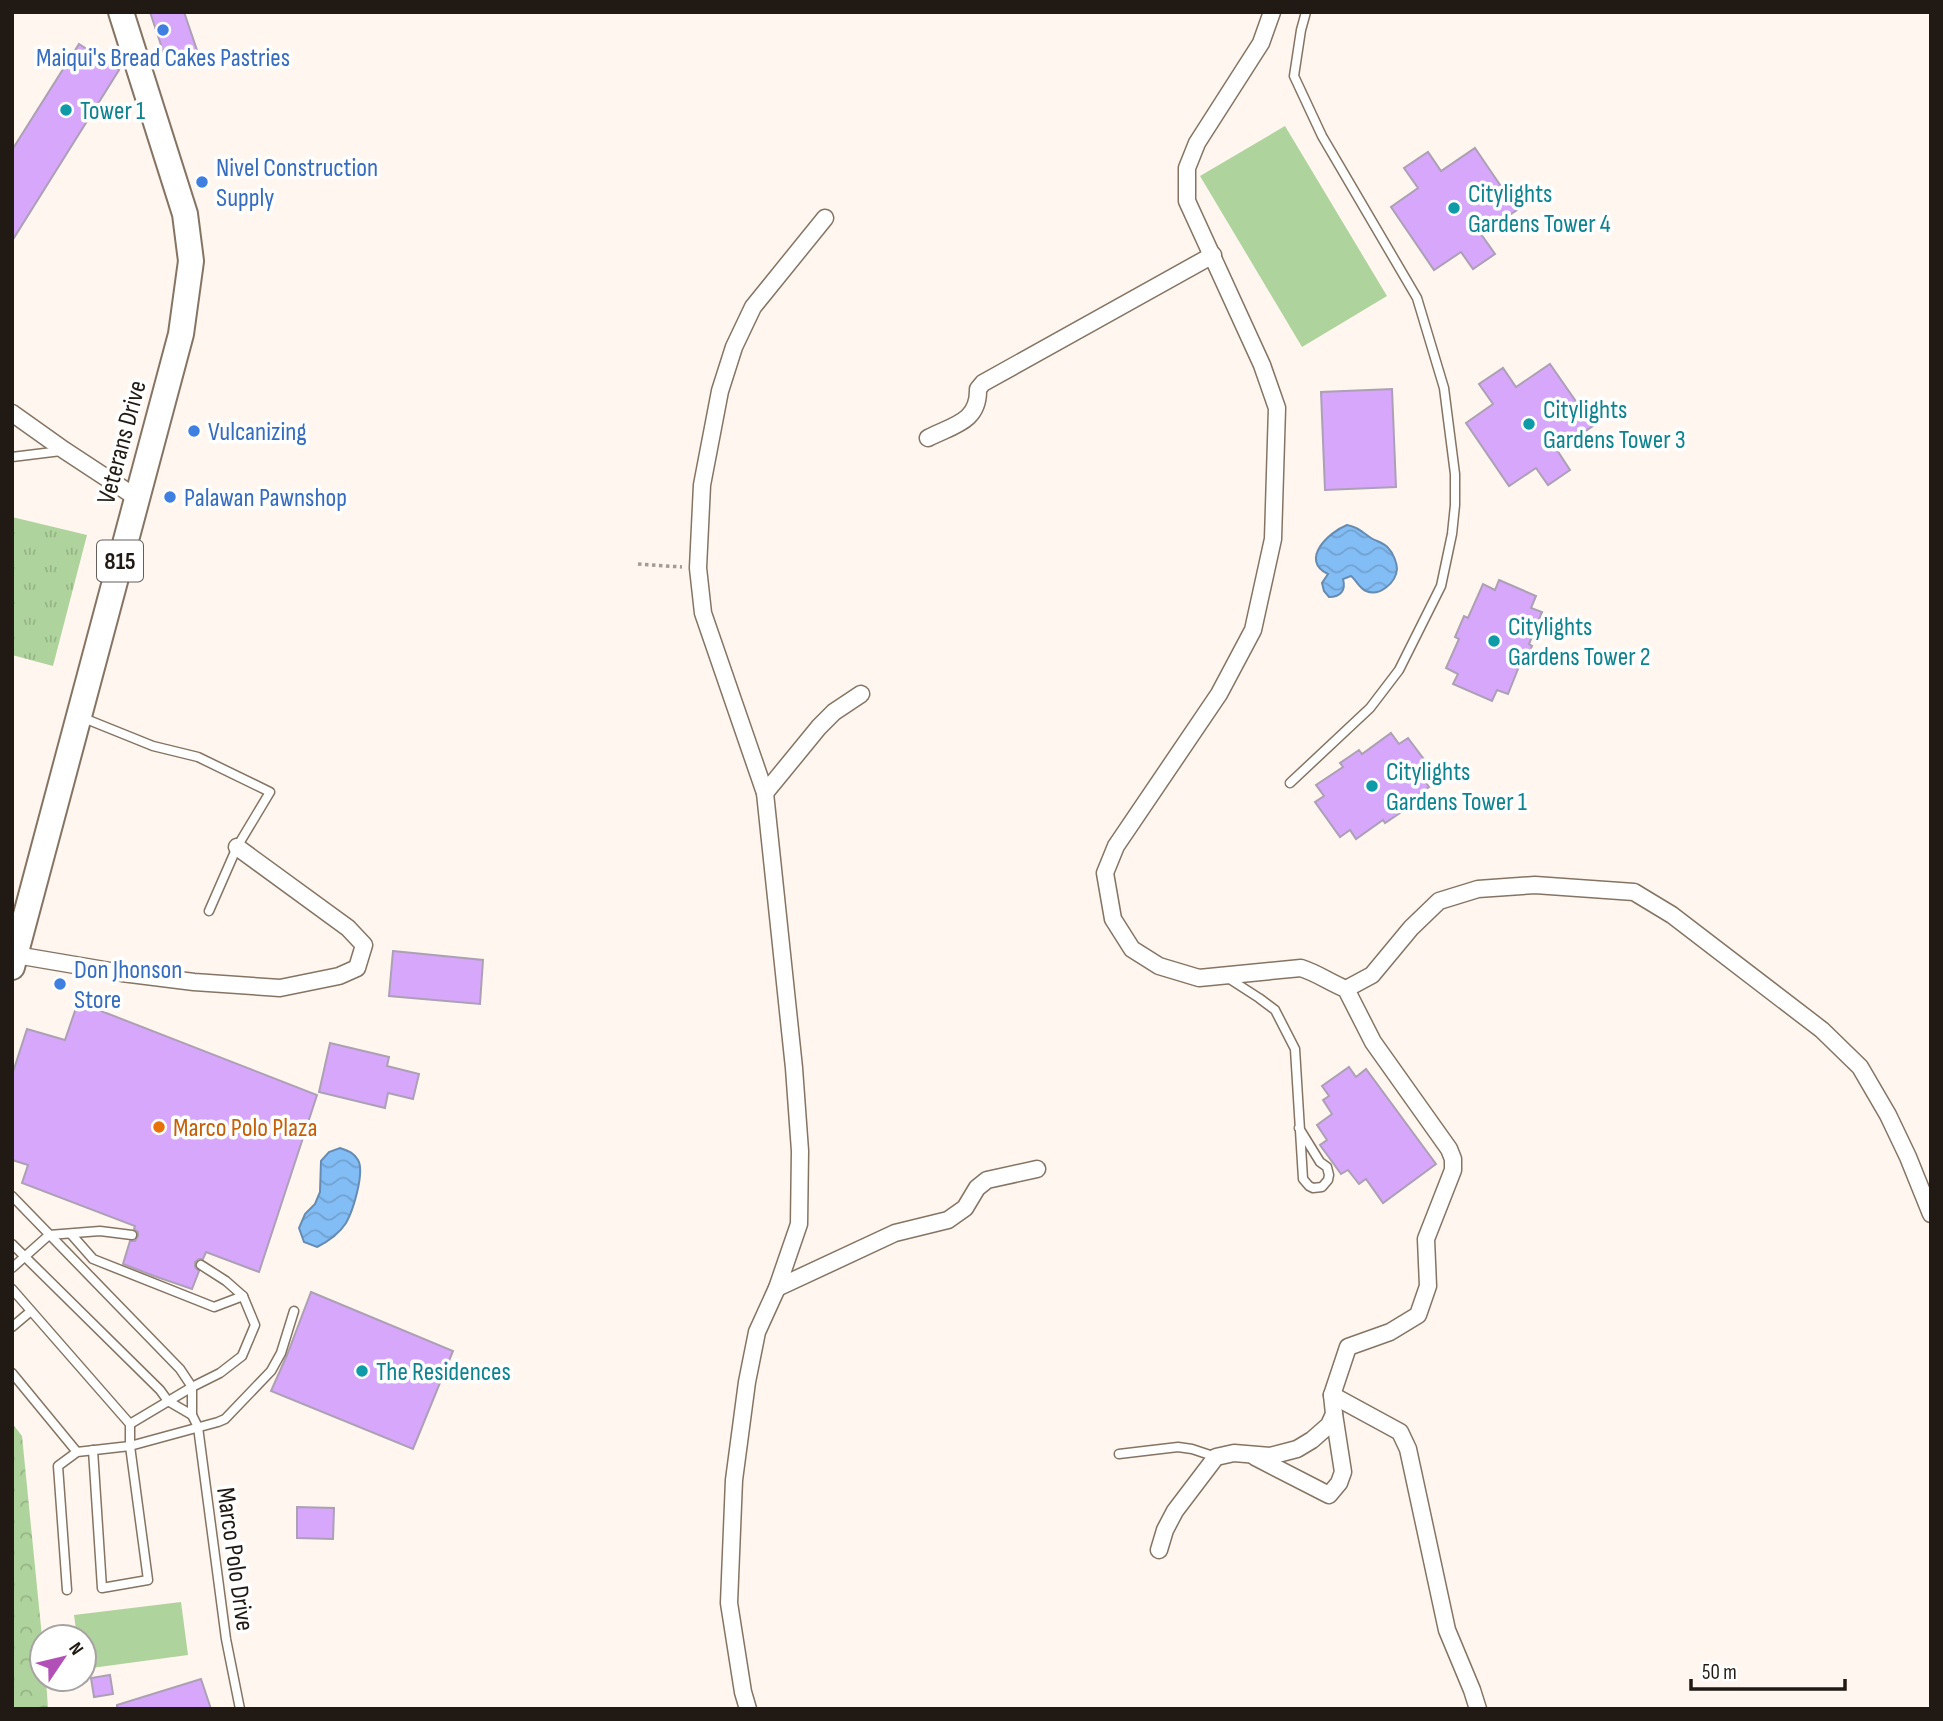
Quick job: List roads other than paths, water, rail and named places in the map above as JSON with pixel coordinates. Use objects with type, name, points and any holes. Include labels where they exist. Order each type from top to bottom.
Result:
[{"type":"main road","name":"Veterans Drive","points":[[14,961],[181,334],[191,261],[185,214],[121,12]]},
{"type":"street","points":[[1250,1454],[1329,1495],[1339,1483],[1343,1472],[1332,1395],[1348,1347],[1390,1332],[1418,1315],[1429,1286],[1426,1240],[1453,1170],[1449,1149],[1373,1042],[1346,989],[1301,968],[1199,978],[1159,966],[1132,949],[1113,919],[1105,873],[1116,846],[1219,694],[1253,631],[1273,539],[1277,408],[1262,365],[1187,201],[1187,168],[1197,143],[1261,43],[1272,12]]},
{"type":"street","points":[[748,1709],[729,1603],[734,1480],[747,1382],[757,1332],[777,1287],[799,1224],[800,1151],[794,1068],[765,793],[703,613],[698,568],[702,485],[720,391],[734,347],[753,307],[825,218]]},
{"type":"street","points":[[928,438],[971,416],[976,409],[978,389],[983,383],[1213,255]]},
{"type":"street","points":[[12,413],[137,498]]},
{"type":"street","points":[[765,793],[819,727],[834,712],[861,694]]},
{"type":"street","points":[[14,961],[194,982],[280,988],[339,976],[357,968],[365,945],[348,928],[237,847]]},
{"type":"street","points":[[1346,989],[1371,975],[1411,928],[1439,901],[1478,889],[1535,885],[1634,892],[1672,915],[1822,1030],[1860,1067],[1888,1115],[1928,1197],[1931,1214]]},
{"type":"street","points":[[777,1287],[895,1233],[948,1220],[965,1208],[977,1188],[987,1180],[1037,1168]]},
{"type":"street","points":[[1332,1395],[1399,1432],[1408,1449],[1447,1630],[1478,1709]]},
{"type":"street","points":[[1159,1550],[1175,1511],[1216,1457],[1234,1453],[1270,1456],[1297,1450],[1329,1425],[1334,1414]]},
{"type":"lane","points":[[1290,783],[1370,708],[1399,670],[1441,586],[1455,505],[1455,474],[1444,388],[1417,298],[1322,136],[1294,76],[1306,12]]},
{"type":"lane","points":[[12,457],[64,450]]},
{"type":"lane","points":[[78,716],[153,746],[198,757],[270,792],[237,847],[209,911]]},
{"type":"lane","points":[[1223,974],[1275,1010],[1295,1049],[1299,1099],[1299,1128],[1303,1180],[1313,1188],[1322,1187],[1329,1175],[1326,1167],[1299,1128]]},
{"type":"lane","points":[[1303,1171],[1311,1162],[1320,1162]]},
{"type":"lane","points":[[12,1196],[180,1369],[192,1387]]},
{"type":"lane","points":[[12,1268],[49,1235],[100,1231],[132,1235]]},
{"type":"lane","points":[[71,1234],[93,1259],[214,1307],[243,1296]]},
{"type":"lane","points":[[12,1244],[168,1401],[192,1415]]},
{"type":"lane","points":[[130,1424],[220,1373],[243,1356],[256,1325],[243,1296],[201,1265]]},
{"type":"lane","points":[[12,1289],[130,1424],[130,1446],[148,1580],[102,1588],[93,1450]]},
{"type":"lane","points":[[12,1326],[31,1311]]},
{"type":"lane","points":[[67,1590],[58,1466],[77,1451],[130,1446],[225,1419],[271,1371],[281,1353],[294,1311]]},
{"type":"lane","points":[[12,1373],[77,1451]]},
{"type":"lane","name":"Marco Polo Drive","points":[[192,1387],[192,1415],[198,1427],[226,1639],[240,1709]]},
{"type":"lane","points":[[1119,1454],[1178,1447],[1216,1457]]},
{"type":"water","points":[[1347,525],[1357,528],[1387,547],[1396,561],[1396,574],[1386,588],[1376,592],[1366,591],[1351,576],[1343,579],[1342,592],[1329,597],[1322,583],[1328,574],[1316,561],[1317,554],[1325,540]]},
{"type":"water","points":[[340,1148],[352,1153],[358,1160],[360,1173],[357,1192],[346,1223],[333,1237],[317,1247],[304,1242],[299,1228],[320,1192],[321,1161],[329,1152]]},
{"type":"place","name":"Maiqui's Bread Cakes Pastries","points":[[163,30]]},
{"type":"place","name":"Tower 1","points":[[66,110]]},
{"type":"place","name":"Nivel Construction Supply","points":[[202,182]]},
{"type":"place","name":"Citylights Gardens Tower 4","points":[[1454,208]]},
{"type":"place","name":"Citylights Gardens Tower 3","points":[[1529,424]]},
{"type":"place","name":"Vulcanizing","points":[[194,431]]},
{"type":"place","name":"Palawan Pawnshop","points":[[170,497]]},
{"type":"place","name":"Citylights Gardens Tower 2","points":[[1494,641]]},
{"type":"place","name":"Citylights Gardens Tower 1","points":[[1372,786]]},
{"type":"place","name":"Don Jhonson Store","points":[[60,984]]},
{"type":"place","name":"Marco Polo Plaza","points":[[159,1127]]},
{"type":"place","name":"The Residences","points":[[362,1371]]}]
